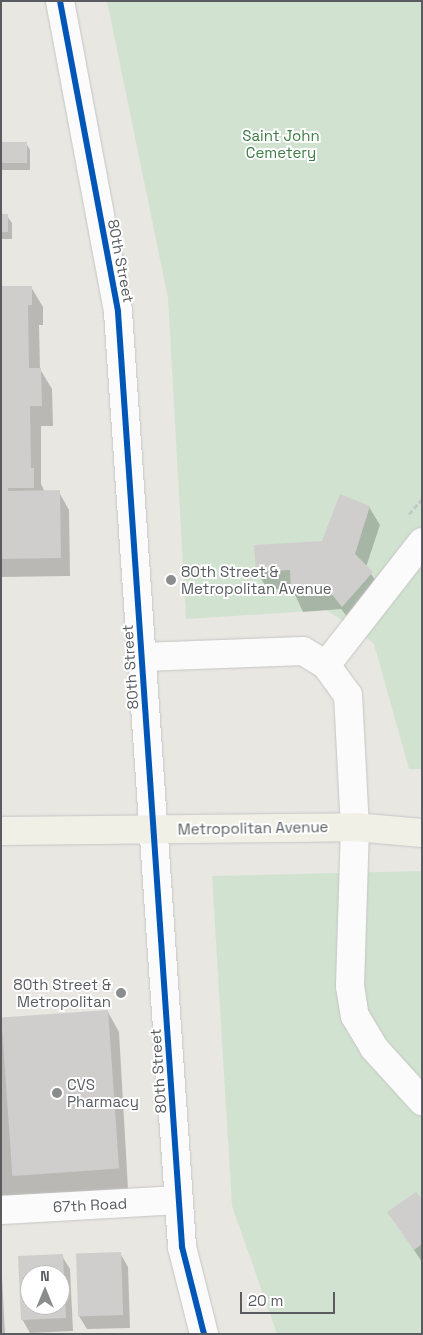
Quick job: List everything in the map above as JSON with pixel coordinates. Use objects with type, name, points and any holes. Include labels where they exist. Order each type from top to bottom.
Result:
[{"type":"main road","name":"Metropolitan Avenue","points":[[355,827],[422,818]]},
{"type":"main road","name":"Metropolitan Avenue","points":[[1,831],[355,827],[422,833]]},
{"type":"street","name":"80th Street","points":[[60,1],[118,312],[182,1247],[204,1334]]},
{"type":"street","points":[[326,666],[422,542]]},
{"type":"street","points":[[142,657],[304,651],[326,666],[348,695],[355,827],[350,986],[355,1016],[363,1034],[422,1101]]},
{"type":"street","name":"67th Road","points":[[1,1210],[179,1200]]},
{"type":"green space","name":"Saint John Cemetery","points":[[107,1],[422,1],[422,769],[409,769],[374,644],[355,628],[326,610],[186,619],[168,298]]},
{"type":"green space","points":[[422,871],[422,1334],[277,1334],[232,1206],[212,876]]},
{"type":"building","points":[[1,142],[27,142],[27,163],[1,163]]},
{"type":"building","points":[[1,214],[8,214],[8,232],[1,232]]},
{"type":"building","points":[[1,286],[32,286],[32,305],[28,305],[29,368],[41,368],[42,406],[30,406],[31,468],[34,468],[34,488],[8,488],[8,491],[60,490],[61,558],[1,559]]},
{"type":"building","points":[[340,494],[370,506],[355,554],[373,572],[342,607],[330,592],[291,594],[290,570],[256,572],[254,545],[322,541]]},
{"type":"building","name":"CVS Pharmacy","points":[[108,1010],[119,1169],[12,1176],[1,1017]]},
{"type":"building","points":[[416,1192],[422,1199],[422,1244],[414,1250],[387,1212]]},
{"type":"building","points":[[121,1252],[123,1315],[78,1317],[76,1254]]},
{"type":"building","points":[[63,1254],[64,1265],[20,1265],[20,1299],[18,1256]]},
{"type":"building","points":[[21,1315],[66,1315],[66,1318],[21,1320]]},
{"type":"cycle path","points":[[60,1],[118,312],[182,1247],[204,1334]]},
{"type":"place","name":"80th Street & Metropolitan Avenue","points":[[171,580]]},
{"type":"place","name":"80th Street & Metropolitan","points":[[121,993]]},
{"type":"place","name":"CVS Pharmacy","points":[[57,1093]]}]
